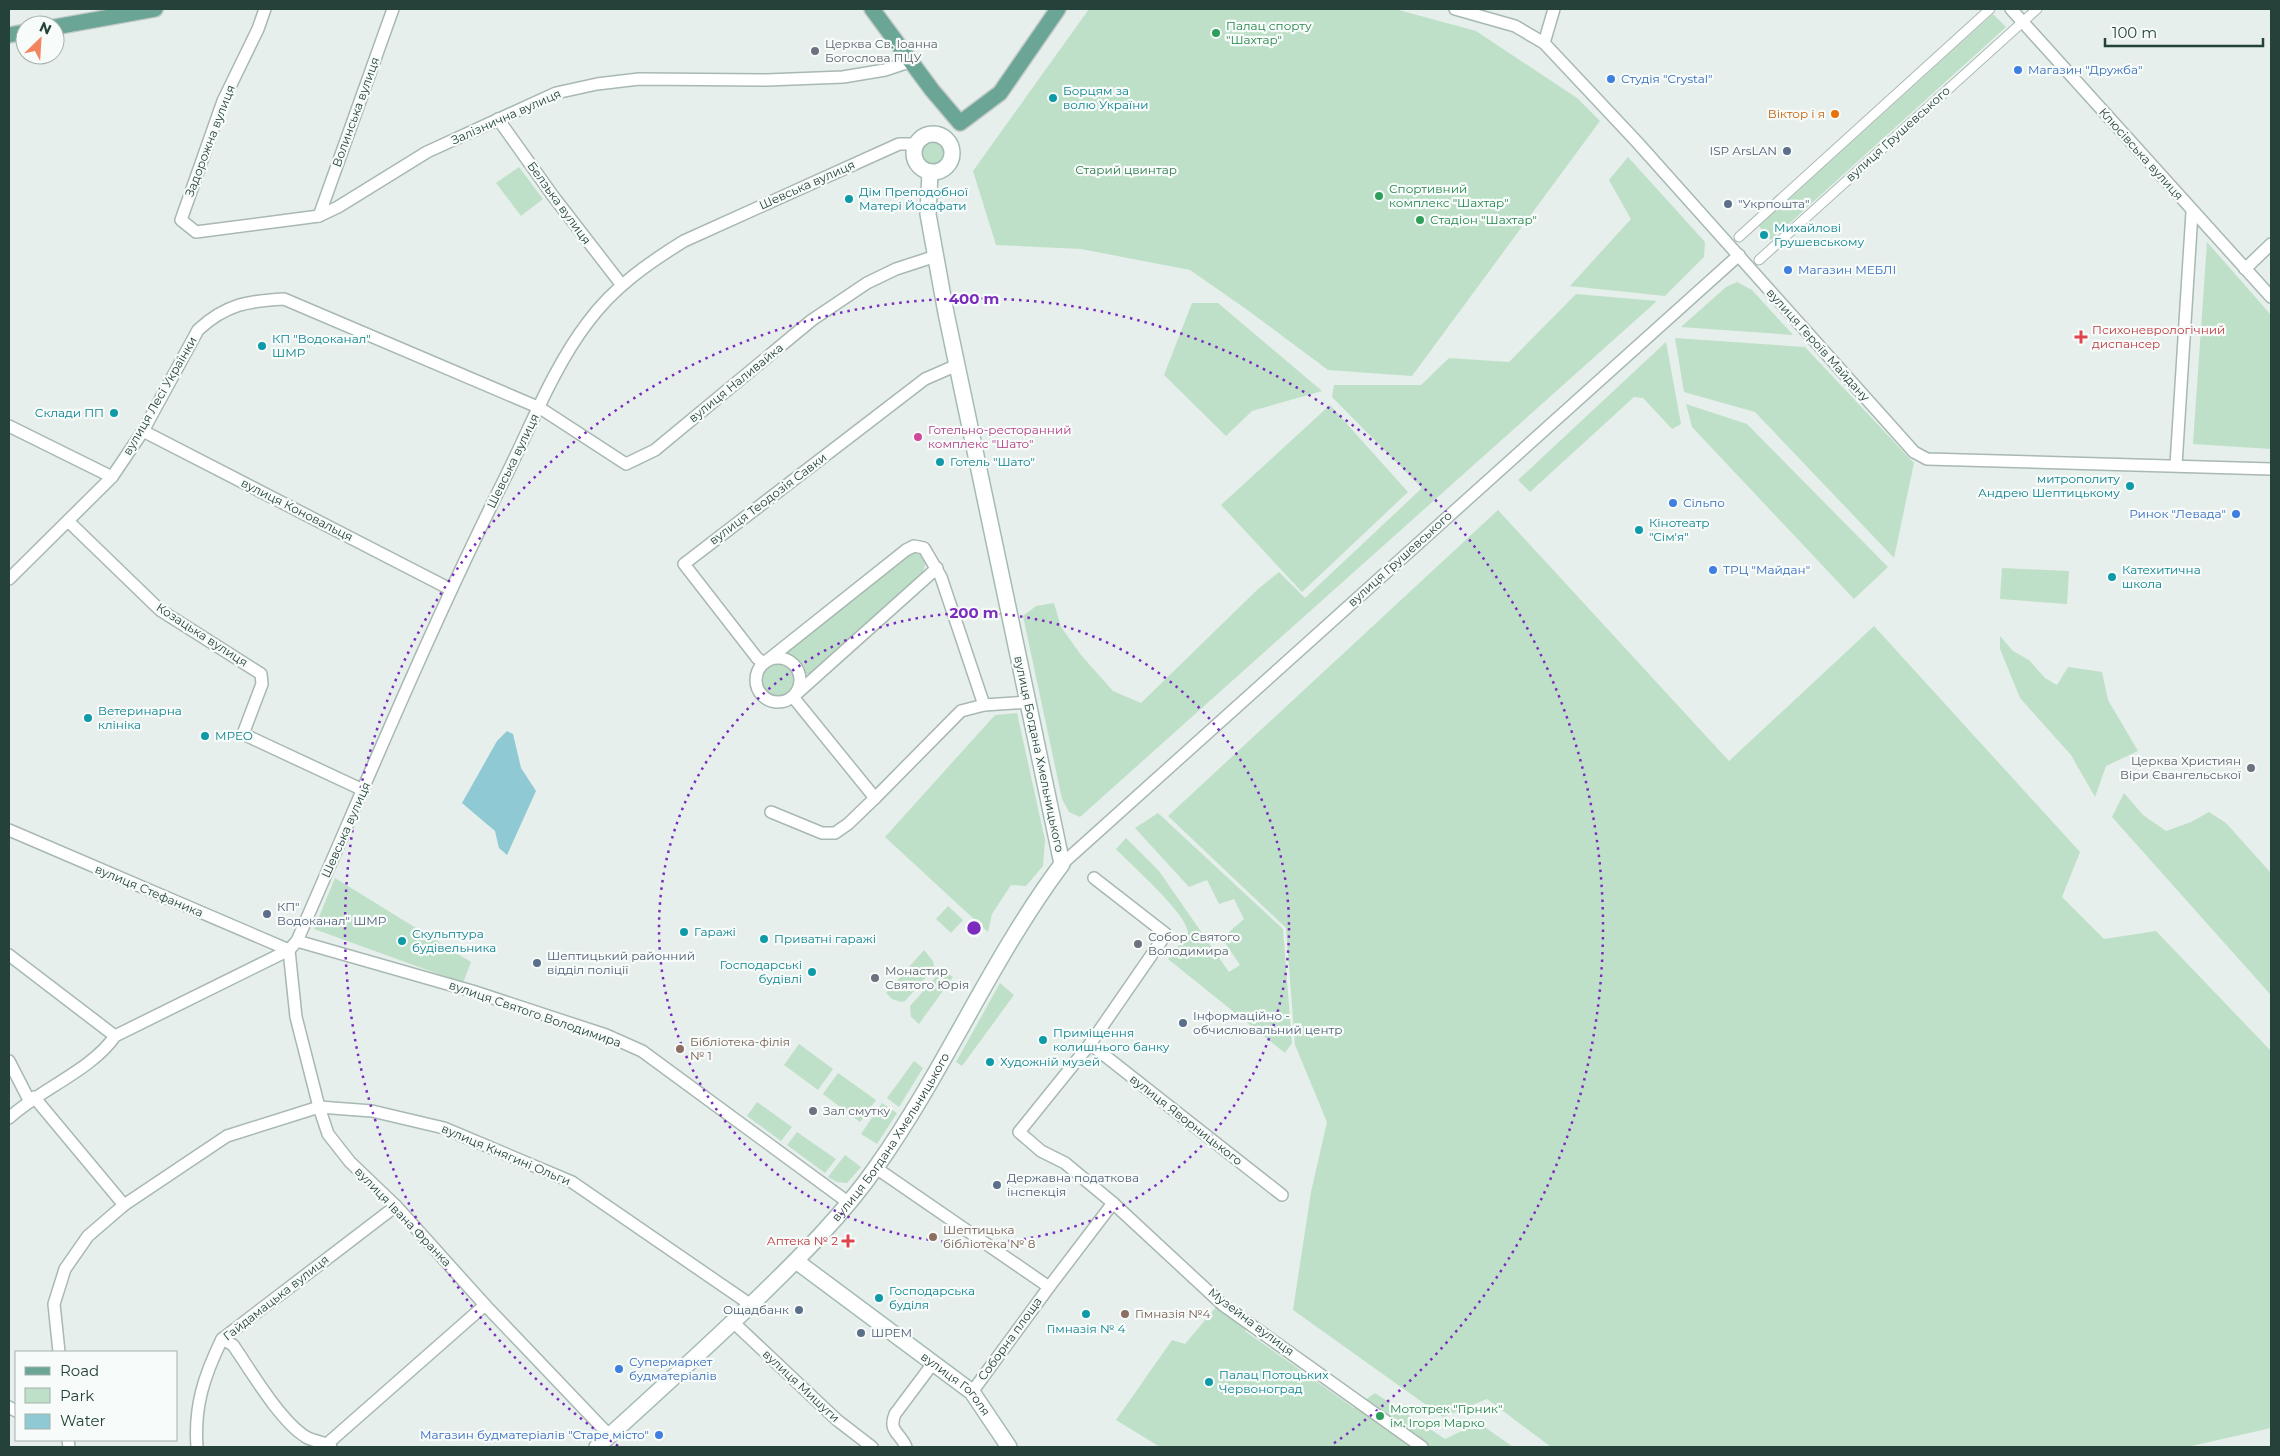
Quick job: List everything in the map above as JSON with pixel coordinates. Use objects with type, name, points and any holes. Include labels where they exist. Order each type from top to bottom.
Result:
[{"type":"main road","points":[[65,25],[155,9]]},
{"type":"main road","points":[[872,9],[932,90],[960,123]]},
{"type":"main road","points":[[948,140],[960,123],[1000,93],[1058,9]]},
{"type":"main road","points":[[931,134],[943,136],[948,140],[953,150],[950,162],[942,171],[930,172],[919,166],[914,149],[920,139],[931,134]]},
{"type":"main road","name":"вулиця Богдана Хмельницького","points":[[597,1447],[751,1305],[796,1261],[849,1203],[876,1168],[910,1117],[980,990],[1038,895],[1062,864],[994,545],[936,256],[928,214],[930,172]]},
{"type":"main road","name":"вулиця Гоголя","points":[[796,1261],[972,1392],[1009,1447]]},
{"type":"street","name":"Задорожна вулиця","points":[[181,220],[223,101],[258,29],[265,9]]},
{"type":"street","name":"Волинська вулиця","points":[[318,216],[393,9]]},
{"type":"street","name":"вулиця Героїв Майдану","points":[[1455,9],[1515,26],[1544,43],[1739,255],[1833,364],[1914,452],[1927,459],[2271,469]]},
{"type":"street","points":[[1544,43],[1554,9]]},
{"type":"street","points":[[1739,237],[1990,9]]},
{"type":"street","name":"Клюсівська вулиця","points":[[2012,9],[2192,212],[2271,297]]},
{"type":"street","name":"вулиця Грушевського","points":[[1759,260],[2037,9]]},
{"type":"street","name":"Залізнична вулиця","points":[[181,220],[196,232],[318,216],[338,207],[427,152],[556,93],[597,84],[640,79],[767,80],[844,77],[885,70],[912,61]]},
{"type":"street","name":"Белзька вулиця","points":[[498,119],[552,196],[621,284]]},
{"type":"street","name":"Шевська вулиця","points":[[293,945],[363,790],[450,589],[564,360],[588,322],[621,284],[653,260],[684,241],[899,144],[916,144]]},
{"type":"street","points":[[2176,465],[2192,212]]},
{"type":"street","points":[[2244,269],[2271,244]]},
{"type":"street","name":"вулиця Грушевського","points":[[1062,864],[1739,255]]},
{"type":"street","name":"вулиця Наливайка","points":[[540,408],[626,464],[640,459],[655,450],[812,320],[867,283],[896,269],[936,256]]},
{"type":"street","name":"вулиця Лесі Українки","points":[[9,579],[112,477],[143,431],[198,330],[212,317],[227,308],[251,301],[284,299],[540,408]]},
{"type":"street","name":"вулиця Теодозія Савки","points":[[764,663],[757,658],[684,564],[925,380],[957,365]]},
{"type":"street","points":[[9,426],[112,477]]},
{"type":"street","name":"вулиця Коновальця","points":[[143,431],[450,589]]},
{"type":"street","name":"Козацька вулиця","points":[[68,521],[160,610],[261,674],[262,684],[243,734],[363,790]]},
{"type":"street","points":[[937,568],[793,697],[774,702],[763,696],[756,684],[756,676],[764,663],[906,550],[914,546],[924,548],[937,568],[984,704]]},
{"type":"street","points":[[764,663],[780,658],[795,665],[800,682],[793,697]]},
{"type":"street","points":[[793,697],[875,798]]},
{"type":"street","points":[[771,812],[822,833],[834,832],[848,824],[961,711],[984,704],[1029,702]]},
{"type":"street","name":"вулиця Стефаника","points":[[9,830],[293,945]]},
{"type":"street","name":"Музейна вулиця","points":[[1094,878],[1166,934],[1090,1044],[1019,1132],[1041,1151],[1065,1164],[1113,1203],[1223,1305],[1422,1447]]},
{"type":"street","points":[[9,1118],[32,1099],[105,1051],[115,1036],[293,945]]},
{"type":"street","name":"вулиця Івана Франка","points":[[293,945],[296,1017],[319,1107],[328,1134],[350,1162],[396,1206],[485,1305],[610,1436]]},
{"type":"street","name":"вулиця Святого Володимира","points":[[293,945],[481,994],[606,1035],[642,1051],[849,1203]]},
{"type":"street","points":[[9,955],[115,1036]]},
{"type":"street","name":"вулиця Яворницького","points":[[1090,1044],[1282,1195]]},
{"type":"street","points":[[9,1061],[32,1099],[124,1205]]},
{"type":"street","name":"вулиця Княгині Ольги","points":[[59,1351],[54,1304],[65,1269],[88,1236],[124,1205],[228,1136],[319,1107],[372,1111],[444,1128],[572,1182],[751,1305]]},
{"type":"street","name":"Соборна площа","points":[[876,1168],[1048,1287],[972,1392]]},
{"type":"street","points":[[1048,1287],[1113,1203]]},
{"type":"street","name":"Гайдамацька вулиця","points":[[197,1447],[195,1422],[199,1398],[211,1362],[222,1339],[396,1206]]},
{"type":"street","points":[[222,1339],[233,1345],[282,1415],[307,1442],[329,1445],[485,1305]]},
{"type":"street","name":"вулиця Мишуги","points":[[732,1322],[837,1420],[872,1447]]},
{"type":"street","points":[[906,1447],[892,1428],[892,1422],[895,1414],[934,1362]]},
{"type":"green space","name":"Спортивний комплекс \"Шахтар\"","points":[[1089,9],[1395,9],[1476,31],[1577,98],[1600,121],[1412,376],[1328,370],[1190,270],[1081,249],[996,245],[973,171]]},
{"type":"green space","points":[[1993,14],[2006,27],[1771,240],[1759,226]]},
{"type":"green space","points":[[933,142],[941,145],[944,153],[941,161],[933,164],[925,161],[922,153],[925,145]]},
{"type":"green space","points":[[1628,157],[1705,242],[1704,257],[1665,296],[1570,286],[1631,219],[1609,180]]},
{"type":"green space","points":[[519,167],[543,199],[521,216],[496,183]]},
{"type":"green space","points":[[2207,242],[2271,315],[2271,449],[2193,444]]},
{"type":"green space","points":[[1737,282],[1752,290],[1793,335],[1681,327],[1726,287]]},
{"type":"green space","points":[[1576,294],[1657,301],[1080,817],[1069,812],[1062,799],[1023,616],[1036,606],[1054,603],[1061,627],[1081,655],[1113,691],[1141,703],[1258,589],[1279,572],[1305,598],[1422,488],[1332,397],[1334,385],[1421,385],[1449,358],[1509,362]]},
{"type":"green space","points":[[1192,303],[1218,303],[1322,391],[1252,411],[1226,436],[1164,375]]},
{"type":"green space","points":[[1675,338],[1805,347],[1914,463],[1894,558],[1755,412],[1684,392]]},
{"type":"green space","points":[[1666,342],[1681,424],[1672,429],[1643,398],[1634,397],[1530,492],[1518,480]]},
{"type":"green space","points":[[1686,404],[1747,424],[1888,567],[1854,599],[1692,427]]},
{"type":"green space","points":[[1330,405],[1408,492],[1302,592],[1221,505]]},
{"type":"green space","points":[[1498,510],[1729,761],[1874,626],[2080,852],[2062,897],[2104,939],[2156,931],[2271,1051],[2271,1428],[2187,1447],[1551,1447],[1487,1399],[1443,1417],[1293,1310],[1311,1192],[1327,1122],[1295,1045],[1286,928],[1168,816]]},
{"type":"green space","points":[[916,552],[923,556],[926,562],[923,572],[811,675],[805,674],[787,654],[788,648],[906,553]]},
{"type":"green space","points":[[2002,568],[2069,571],[2067,604],[2000,599]]},
{"type":"green space","points":[[2000,636],[2013,651],[2029,660],[2045,678],[2057,685],[2068,667],[2102,672],[2108,700],[2138,751],[2106,766],[2095,797],[2071,755],[2020,698],[2000,649]]},
{"type":"green space","points":[[778,664],[784,665],[789,669],[793,674],[793,686],[789,691],[784,695],[778,696],[772,695],[767,691],[763,686],[762,680],[763,674],[767,669],[772,665]]},
{"type":"green space","points":[[1017,713],[1045,840],[1043,866],[1026,886],[1011,885],[992,914],[988,932],[885,837],[995,715]]},
{"type":"green space","points":[[2124,793],[2143,815],[2166,831],[2191,822],[2209,812],[2226,823],[2271,873],[2270,994],[2112,817]]},
{"type":"green space","points":[[1158,813],[1283,929],[1292,1043],[1285,1053],[1168,959],[1188,934],[1186,926],[1170,903],[1116,849],[1126,838],[1159,871],[1229,972],[1240,965],[1222,938],[1244,919],[1234,899],[1219,904],[1207,880],[1189,887],[1135,828]]},
{"type":"green space","points":[[335,878],[471,962],[463,983],[314,929]]},
{"type":"green space","points":[[948,906],[963,920],[951,933],[936,919]]},
{"type":"green space","points":[[924,950],[933,961],[934,968],[905,1001],[901,1002],[892,999],[886,993]]},
{"type":"green space","points":[[942,970],[953,977],[919,1024],[911,1017],[910,1006]]},
{"type":"green space","points":[[1000,983],[1014,995],[962,1066],[956,1062]]},
{"type":"green space","points":[[799,1044],[833,1069],[818,1090],[784,1065]]},
{"type":"green space","points":[[914,1061],[923,1068],[899,1107],[887,1098]]},
{"type":"green space","points":[[838,1073],[876,1100],[860,1122],[823,1094]]},
{"type":"green space","points":[[757,1102],[792,1127],[781,1141],[747,1116]]},
{"type":"green space","points":[[882,1103],[897,1113],[877,1144],[861,1134]]},
{"type":"green space","points":[[797,1132],[836,1159],[825,1173],[787,1145]]},
{"type":"green space","points":[[845,1155],[861,1167],[847,1183],[837,1182],[828,1177]]},
{"type":"green space","points":[[1217,1306],[1231,1318],[1233,1315],[1250,1325],[1245,1331],[1354,1408],[1375,1393],[1445,1439],[1479,1423],[1513,1447],[1160,1447],[1116,1420],[1172,1340],[1185,1344]]},
{"type":"water","points":[[507,731],[513,734],[521,768],[536,791],[507,855],[499,848],[495,831],[462,803],[497,741]]},
{"type":"place","name":"Палац спорту \"Шахтар\"","points":[[1216,33]]},
{"type":"place","name":"Церква Св. Іоанна Богослова ПЦУ","points":[[815,51]]},
{"type":"place","name":"Магазин \"Дружба\"","points":[[2018,70]]},
{"type":"place","name":"Студія \"Crystal\"","points":[[1611,79]]},
{"type":"place","name":"Борцям за волю України","points":[[1053,98]]},
{"type":"place","name":"Віктор і я","points":[[1835,114]]},
{"type":"place","name":"ISP ArsLAN","points":[[1787,151]]},
{"type":"place","name":"Спортивний комплекс \"Шахтар\"","points":[[1379,196]]},
{"type":"place","name":"Дім Преподобної Матері Йосафати","points":[[849,199]]},
{"type":"place","name":"\"Укрпошта\"","points":[[1728,204]]},
{"type":"place","name":"Стадіон \"Шахтар\"","points":[[1420,220]]},
{"type":"place","name":"Михайлові Грушевському","points":[[1764,235]]},
{"type":"place","name":"Магазин МЕБЛІ","points":[[1788,270]]},
{"type":"place","name":"Психоневрологічний диспансер","points":[[2081,337]]},
{"type":"place","name":"КП \"Водоканал\" ШМР","points":[[262,346]]},
{"type":"place","name":"Склади ПП","points":[[114,413]]},
{"type":"place","name":"Готельно-ресторанний комплекс \"Шато\"","points":[[918,437]]},
{"type":"place","name":"Готель \"Шато\"","points":[[940,462]]},
{"type":"place","name":"митрополиту Андрею Шептицькому","points":[[2130,486]]},
{"type":"place","name":"Сільпо","points":[[1673,503]]},
{"type":"place","name":"Ринок \"Левада\"","points":[[2236,514]]},
{"type":"place","name":"Кінотеатр \"Сім'я\"","points":[[1639,530]]},
{"type":"place","name":"ТРЦ \"Майдан\"","points":[[1713,570]]},
{"type":"place","name":"Катехитична школа","points":[[2112,577]]},
{"type":"place","name":"Ветеринарна клініка","points":[[88,718]]},
{"type":"place","name":"МРЕО","points":[[205,736]]},
{"type":"place","name":"Церква Християн Віри Євангельської","points":[[2251,768]]},
{"type":"place","name":"КП\" Водоканал\" ШМР","points":[[267,914]]},
{"type":"place","name":"Гаражі","points":[[684,932]]},
{"type":"place","name":"Приватні гаражі","points":[[764,939]]},
{"type":"place","name":"Скульптура будівельника","points":[[402,941]]},
{"type":"place","name":"Собор Святого Володимира","points":[[1138,944]]},
{"type":"place","name":"Шептицький районний відділ поліції","points":[[537,963]]},
{"type":"place","name":"Господарські будівлі","points":[[812,972]]},
{"type":"place","name":"Монастир Святого Юрія","points":[[875,978]]},
{"type":"place","name":"Інформаційно - обчислювальний центр","points":[[1183,1023]]},
{"type":"place","name":"Приміщення колишнього банку","points":[[1043,1040]]},
{"type":"place","name":"Бiблiотека-фiлiя № 1","points":[[680,1049]]},
{"type":"place","name":"Художній музей","points":[[990,1062]]},
{"type":"place","name":"Зал смутку","points":[[813,1111]]},
{"type":"place","name":"Державна податкова інспекція","points":[[997,1185]]},
{"type":"place","name":"Шептицька бібліотека № 8","points":[[933,1237]]},
{"type":"place","name":"Аптека № 2","points":[[848,1241]]},
{"type":"place","name":"Господарська буділя","points":[[879,1298]]},
{"type":"place","name":"Ощадбанк","points":[[799,1310]]},
{"type":"place","name":"Гімназія № 4","points":[[1086,1314]]},
{"type":"place","name":"Гімназія №4","points":[[1125,1314]]},
{"type":"place","name":"ШРЕМ","points":[[861,1333]]},
{"type":"place","name":"Супермаркет будматеріалів","points":[[619,1369]]},
{"type":"place","name":"Палац Потоцьких Червоноград","points":[[1209,1382]]},
{"type":"place","name":"Мототрек \"Гірник\" ім. Ігоря Марко","points":[[1380,1416]]},
{"type":"place","name":"Магазин будматеріалів \"Старе місто\"","points":[[659,1435]]},
{"type":"park label","name":"Старий цвинтар","points":[[1126,170]]}]
